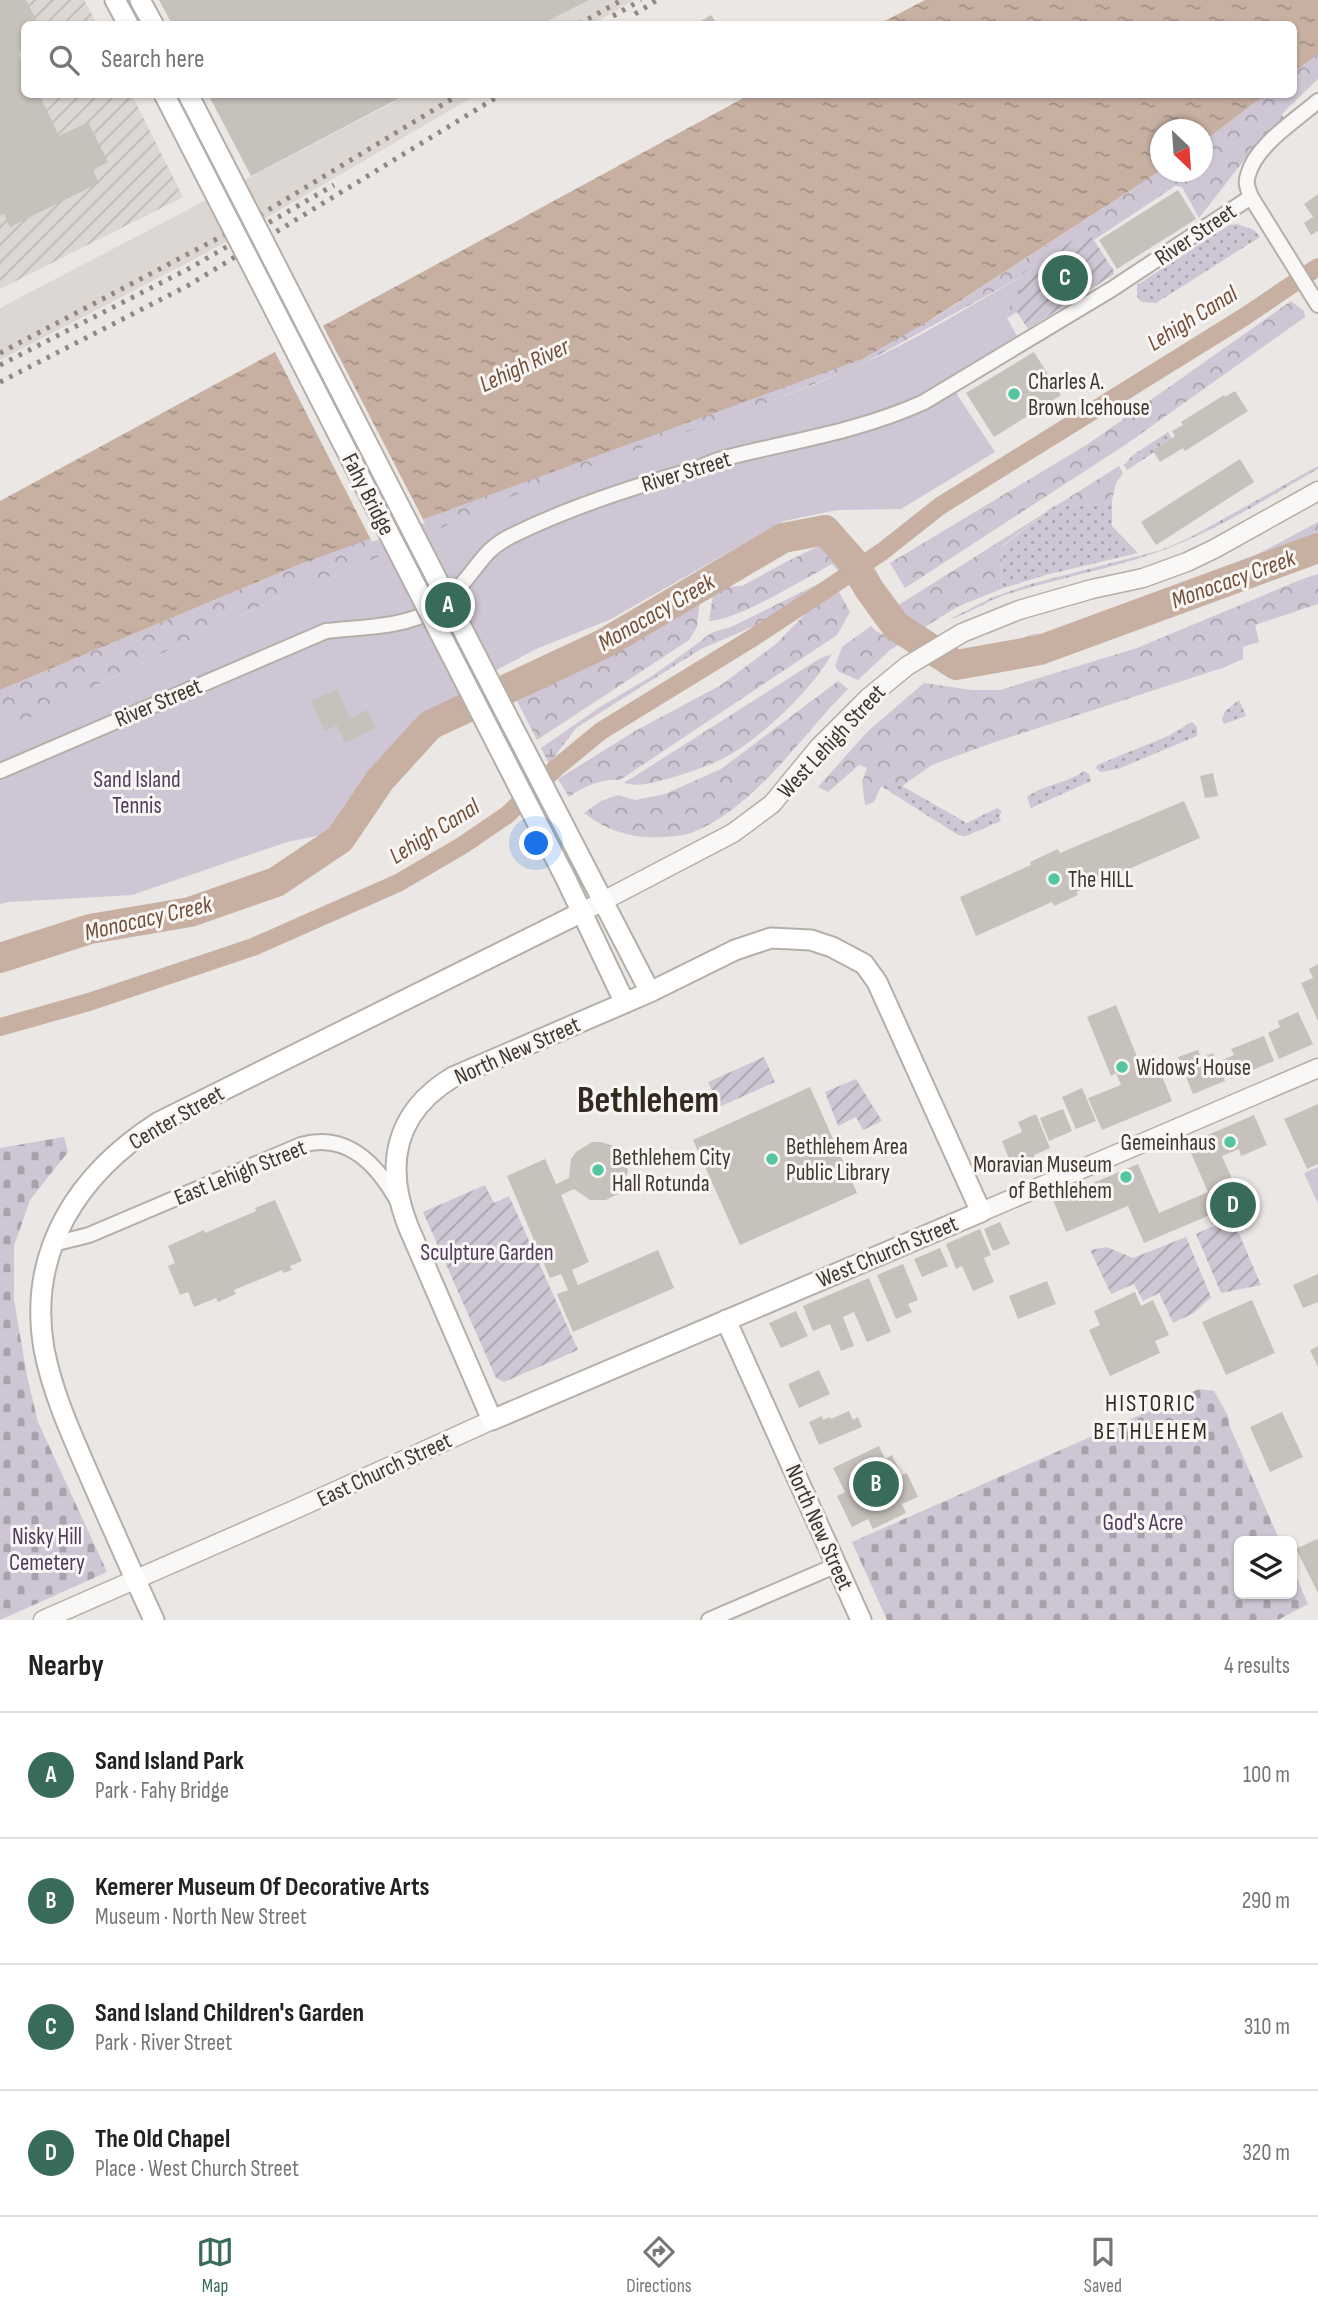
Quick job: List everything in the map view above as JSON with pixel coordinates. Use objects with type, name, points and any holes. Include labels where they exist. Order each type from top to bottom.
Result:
[{"type":"main road","points":[[116,0],[126,21]]},
{"type":"main road","points":[[140,0],[150,21]]},
{"type":"main road","name":"Fahy Bridge","points":[[166,98],[582,912]]},
{"type":"main road","name":"Fahy Bridge","points":[[190,98],[602,902]]},
{"type":"main road","points":[[602,902],[650,992]]},
{"type":"main road","points":[[582,912],[625,1003]]},
{"type":"main road","name":"Center Street","points":[[154,1620],[72,1437],[49,1371],[43,1332],[42,1292],[53,1244],[68,1212],[93,1176],[127,1144],[159,1122],[582,912]]},
{"type":"main road","name":"North New Street","points":[[492,1420],[403,1211],[395,1171],[401,1136],[410,1118],[438,1086],[453,1077],[650,992],[735,950],[771,938],[811,940],[832,947],[864,964],[877,982],[981,1212]]},
{"type":"main road","name":"West Church Street","points":[[726,1320],[981,1212]]},
{"type":"main road","name":"North New Street","points":[[726,1320],[861,1620]]},
{"type":"main road","name":"East Church Street","points":[[492,1420],[726,1320]]},
{"type":"street","name":"River Street","points":[[0,771],[326,631],[383,625],[434,609],[463,583],[488,550],[509,537],[606,495],[694,470],[722,458],[842,431],[894,416],[947,389],[1112,289],[1251,197],[1247,185],[1248,173],[1259,155],[1270,141],[1318,101]]},
{"type":"street","points":[[1251,197],[1317,304]]},
{"type":"street","name":"West Lehigh Street","points":[[582,912],[733,833],[772,804],[819,747],[868,698],[907,666],[962,633],[1019,610],[1143,578],[1186,562],[1318,491]]},
{"type":"street","name":"West Church Street","points":[[981,1212],[1318,1068]]},
{"type":"street","name":"East Lehigh Street","points":[[53,1244],[89,1235],[301,1145],[321,1141],[348,1147],[364,1159],[384,1181],[403,1211]]},
{"type":"street","name":"East Church Street","points":[[43,1620],[492,1420]]},
{"type":"street","points":[[709,1620],[837,1565]]},
{"type":"shaded area","points":[[0,0],[84,0],[95,21],[21,21],[21,98],[134,98],[183,197],[0,289]]},
{"type":"shaded area","points":[[589,0],[634,0],[598,21],[548,21]]},
{"type":"shaded area","points":[[401,98],[471,98],[208,252],[0,360],[0,308]]},
{"type":"green space","points":[[1318,54],[1318,79],[1282,114],[1286,124],[1252,150],[1199,218],[1182,187],[1175,186],[1094,240],[1088,231],[1024,272],[1017,312],[1007,318],[1015,280],[859,366],[347,572],[306,584],[0,732],[0,690],[298,565],[933,319],[1150,178],[1150,182],[1213,182],[1213,134],[1261,98],[1297,98],[1297,70]]},
{"type":"green space","points":[[1237,224],[1254,230],[1260,237],[1156,303],[1141,302],[1137,296],[1137,285],[1229,225]]},
{"type":"green space","points":[[1088,231],[1114,271],[1113,275],[1028,329],[1017,312],[1023,272]]},
{"type":"green space","name":"Sand Island Tennis","points":[[1016,280],[1007,318],[1017,336],[952,376],[958,396],[995,452],[901,509],[837,510],[784,521],[609,620],[536,649],[476,681],[420,729],[337,832],[287,842],[132,895],[0,904],[0,732],[306,584],[362,564],[497,502],[776,400],[858,366],[918,336]]},
{"type":"green space","points":[[1291,301],[1304,311],[1305,317],[1125,445],[905,588],[890,563],[1088,444]]},
{"type":"green space","points":[[1168,432],[1173,440],[1127,470],[1124,465],[1133,455]]},
{"type":"green space","points":[[1119,466],[1123,473],[1116,483],[1112,500],[1094,506],[1057,505]]},
{"type":"green space","points":[[1318,466],[1318,469],[1248,509],[1176,545],[1136,559],[1011,593],[948,620],[991,598],[1027,585],[1161,550],[1189,538]]},
{"type":"green space","points":[[1112,500],[1112,526],[1138,553],[1046,575],[1001,589],[1002,547],[1055,505],[1094,506]]},
{"type":"green space","points":[[1045,512],[1002,546],[1001,589],[957,607],[920,630],[897,606]]},
{"type":"green space","points":[[1318,522],[1318,539],[1178,596],[1034,644],[991,649],[1034,634],[1058,633],[1204,583]]},
{"type":"green space","points":[[823,544],[840,554],[847,571],[841,574],[832,564],[753,607],[709,621],[714,588],[742,586]]},
{"type":"green space","points":[[1318,574],[1318,604],[1255,625],[1259,642],[1243,647],[1243,659],[1225,667],[932,765],[902,786],[881,786],[874,802],[865,805],[862,782],[867,768],[859,765],[828,792],[818,787],[868,731],[924,683],[972,690],[1000,690],[1137,648]]},
{"type":"green space","points":[[829,579],[757,625],[701,649],[701,641],[710,634],[735,625]]},
{"type":"green space","points":[[839,592],[850,612],[837,635],[620,780],[593,784],[569,797],[558,779],[635,731],[721,685],[776,644],[809,610]]},
{"type":"green space","points":[[700,598],[697,627],[689,640],[537,740],[514,695],[573,663],[617,650],[655,620]]},
{"type":"green space","points":[[871,626],[901,643],[858,680],[839,672],[835,666],[842,647]]},
{"type":"green space","points":[[701,641],[701,649],[576,728],[549,764],[541,748]]},
{"type":"green space","points":[[832,654],[813,681],[788,708],[733,753],[709,765],[667,779],[640,785],[624,783],[819,659]]},
{"type":"green space","points":[[838,681],[848,689],[776,770],[736,807],[714,822],[685,835],[642,837],[612,829],[584,813],[601,801],[618,795],[635,800],[665,794],[721,769]]},
{"type":"green space","points":[[1239,700],[1246,716],[1224,724],[1222,720],[1225,711]]},
{"type":"green space","points":[[1192,722],[1197,727],[1197,736],[1118,769],[1100,772],[1096,768],[1097,765],[1168,736]]},
{"type":"green space","points":[[1084,771],[1089,774],[1091,781],[1031,808],[1027,797]]},
{"type":"green space","points":[[881,786],[902,786],[967,823],[997,808],[1002,811],[999,817],[1001,821],[966,836],[958,835]]},
{"type":"green space","points":[[764,1057],[775,1082],[719,1107],[708,1082]]},
{"type":"green space","points":[[856,1079],[882,1121],[863,1130],[856,1117],[838,1126],[825,1092]]},
{"type":"green space","name":"Nisky Hill Cemetery","points":[[64,1137],[68,1152],[30,1200],[14,1246],[14,1300],[38,1422],[107,1572],[0,1620],[0,1148]]},
{"type":"green space","points":[[1318,1167],[1318,1204],[1304,1173]]},
{"type":"green space","name":"Sculpture Garden","points":[[485,1185],[494,1203],[509,1196],[578,1350],[504,1382],[496,1378],[423,1212]]},
{"type":"green space","points":[[1211,1227],[1237,1229],[1261,1285],[1221,1293],[1196,1234]]},
{"type":"green space","points":[[1186,1237],[1211,1297],[1194,1313],[1173,1323],[1159,1293],[1143,1301],[1134,1284],[1111,1294],[1090,1250],[1107,1247],[1133,1258]]},
{"type":"green space","name":"God's Acre","points":[[1199,1389],[1214,1391],[1228,1416],[1230,1427],[1278,1536],[1234,1536],[1234,1599],[1297,1599],[1297,1579],[1308,1604],[1278,1620],[887,1620],[852,1542]]},
{"type":"water","points":[[925,0],[1318,0],[1318,54],[1297,70],[1297,21],[885,21]]},
{"type":"water","name":"Lehigh River","points":[[743,98],[1261,98],[1213,134],[1213,119],[1150,119],[1150,177],[932,319],[862,359],[298,565],[0,690],[0,501]]},
{"type":"pier","points":[[321,322],[425,523],[372,542],[273,348]]},
{"type":"building","points":[[0,0],[26,0],[36,21],[21,21],[21,48],[17,50],[21,59],[21,98],[41,98],[59,136],[88,122],[108,162],[93,170],[99,183],[10,227],[4,214],[0,216]]},
{"type":"building","points":[[159,0],[589,0],[548,21],[170,21]]},
{"type":"building","points":[[711,15],[715,21],[701,21]]},
{"type":"building","points":[[210,98],[399,98],[251,176]]},
{"type":"building","points":[[1178,190],[1196,219],[1117,269],[1099,240]]},
{"type":"building","points":[[1318,194],[1318,231],[1311,235],[1304,223],[1313,217],[1304,204]]},
{"type":"building","name":"Charles A. Brown Icehouse","points":[[1034,352],[1061,395],[994,437],[966,393]]},
{"type":"building","points":[[1235,391],[1248,411],[1185,451],[1183,448],[1160,462],[1153,451],[1175,436],[1172,431],[1183,425],[1181,422]]},
{"type":"building","points":[[1240,459],[1254,482],[1156,545],[1141,522]]},
{"type":"building","points":[[337,689],[350,718],[367,710],[376,728],[345,743],[337,725],[324,731],[311,701]]},
{"type":"building","points":[[1213,773],[1218,796],[1205,798],[1200,776]]},
{"type":"building","name":"The HILL","points":[[1184,801],[1200,838],[1076,892],[1078,895],[1054,906],[1052,902],[976,936],[960,897],[1031,865],[1030,862],[1058,849],[1060,853]]},
{"type":"building","points":[[1318,964],[1318,1021],[1301,983],[1313,978],[1309,969]]},
{"type":"building","name":"Widows' House","points":[[1116,1005],[1140,1064],[1137,1066],[1141,1077],[1159,1069],[1172,1101],[1102,1130],[1088,1098],[1121,1085],[1116,1073],[1111,1076],[1087,1017]]},
{"type":"building","points":[[1298,1012],[1313,1044],[1279,1059],[1268,1033],[1280,1027],[1278,1021]]},
{"type":"building","points":[[1264,1036],[1274,1061],[1231,1079],[1223,1060],[1234,1055],[1231,1049]]},
{"type":"building","points":[[1198,1050],[1201,1058],[1213,1053],[1225,1081],[1193,1094],[1178,1057]]},
{"type":"building","name":"Bethlehem Area Public Library","points":[[810,1087],[857,1193],[740,1245],[693,1140]]},
{"type":"building","points":[[1082,1088],[1096,1121],[1076,1129],[1062,1097]]},
{"type":"building","points":[[1318,1104],[1318,1164],[1307,1169],[1284,1119]]},
{"type":"building","points":[[1063,1109],[1072,1131],[1049,1141],[1040,1118]]},
{"type":"building","points":[[1036,1114],[1050,1148],[1034,1155],[1036,1160],[1013,1169],[1002,1141],[1022,1132],[1018,1122]]},
{"type":"building","name":"Moravian Museum of Bethlehem","points":[[1254,1115],[1267,1145],[1241,1156],[1239,1149],[1222,1156],[1246,1211],[1221,1221],[1217,1212],[1144,1243],[1128,1206],[1066,1232],[1053,1200],[1138,1164],[1159,1213],[1208,1192],[1187,1144]]},
{"type":"building","points":[[592,1142],[614,1146],[624,1157],[628,1171],[618,1194],[606,1200],[590,1200],[574,1189],[561,1195],[589,1262],[572,1270],[578,1285],[658,1250],[674,1288],[573,1332],[557,1294],[568,1290],[561,1274],[550,1278],[507,1176],[545,1159],[556,1184],[569,1178],[571,1159],[576,1152]]},
{"type":"building","points":[[275,1200],[302,1261],[290,1266],[292,1270],[283,1273],[282,1270],[234,1290],[236,1294],[218,1302],[216,1298],[194,1307],[188,1292],[180,1295],[168,1266],[175,1263],[168,1246],[204,1230],[205,1233]]},
{"type":"building","points":[[1000,1222],[1010,1244],[993,1251],[984,1229]]},
{"type":"building","points":[[980,1229],[991,1255],[984,1258],[994,1282],[973,1291],[962,1266],[956,1269],[946,1244]]},
{"type":"building","points":[[940,1248],[948,1266],[922,1277],[914,1259]]},
{"type":"building","points":[[903,1264],[918,1300],[908,1304],[912,1312],[896,1319],[877,1275]]},
{"type":"building","points":[[1318,1274],[1318,1302],[1303,1308],[1293,1285]]},
{"type":"building","points":[[869,1278],[891,1332],[867,1342],[854,1312],[843,1317],[854,1346],[841,1351],[830,1324],[813,1331],[803,1306]]},
{"type":"building","points":[[1047,1281],[1056,1304],[1018,1319],[1009,1296]]},
{"type":"building","points":[[1135,1292],[1141,1306],[1153,1300],[1169,1335],[1155,1341],[1160,1353],[1110,1376],[1089,1330],[1100,1325],[1094,1311]]},
{"type":"building","points":[[1252,1300],[1275,1353],[1226,1375],[1202,1322]]},
{"type":"building","points":[[796,1311],[808,1336],[781,1348],[769,1323]]},
{"type":"building","points":[[1318,1346],[1318,1367],[1310,1350]]},
{"type":"building","points":[[819,1370],[830,1394],[799,1408],[788,1384]]},
{"type":"building","points":[[849,1411],[853,1420],[858,1417],[862,1427],[819,1445],[809,1422],[822,1416],[823,1420],[830,1417],[831,1419]]},
{"type":"building","points":[[1282,1412],[1303,1457],[1270,1472],[1250,1427]]},
{"type":"building","points":[[879,1446],[885,1459],[892,1455],[902,1475],[907,1473],[918,1497],[902,1504],[906,1513],[873,1529],[868,1519],[852,1527],[837,1496],[845,1492],[833,1468]]},
{"type":"building","points":[[1317,1539],[1318,1541],[1318,1593],[1297,1551],[1297,1549]]},
{"type":"waterway","name":"Lehigh Canal","points":[[0,1027],[89,1002],[253,947],[398,883],[463,845],[507,815],[556,768],[601,731],[827,589],[883,551],[940,506],[1244,317],[1318,267]]},
{"type":"waterway","name":"Monocacy Creek","points":[[0,958],[90,929],[190,912],[276,882],[340,839],[380,780],[430,725],[605,643],[783,538],[825,530],[854,563],[896,626],[956,665],[1040,650],[1318,548]]},
{"type":"railway","points":[[584,21],[622,0]]},
{"type":"railway","points":[[613,16],[641,0]]},
{"type":"railway","points":[[635,14],[657,0]]},
{"type":"railway","points":[[0,353],[245,224],[453,98]]},
{"type":"railway","points":[[0,382],[189,285],[495,98]]},
{"type":"railway","points":[[0,365],[190,268],[334,185]]},
{"type":"place","name":"Sand Island Children's Garden","points":[[1065,278]]},
{"type":"place","name":"Charles A. Brown Icehouse","points":[[1014,394]]},
{"type":"place","name":"Sand Island Park","points":[[448,605]]},
{"type":"place","name":"The HILL","points":[[1054,879]]},
{"type":"place","name":"Widows' House","points":[[1122,1067]]},
{"type":"place","name":"Gemeinhaus","points":[[1230,1142]]},
{"type":"place","name":"Bethlehem Area Public Library","points":[[772,1159]]},
{"type":"place","name":"Bethlehem City Hall Rotunda","points":[[598,1170]]},
{"type":"place","name":"Moravian Museum of Bethlehem","points":[[1126,1177]]},
{"type":"place","name":"The Old Chapel","points":[[1233,1205]]},
{"type":"place","name":"Kemerer Museum Of Decorative Arts","points":[[876,1484]]},
{"type":"district","name":"Bethlehem","points":[[648,1099]]},
{"type":"district","name":"HISTORIC BETHLEHEM","points":[[1151,1417]]}]
